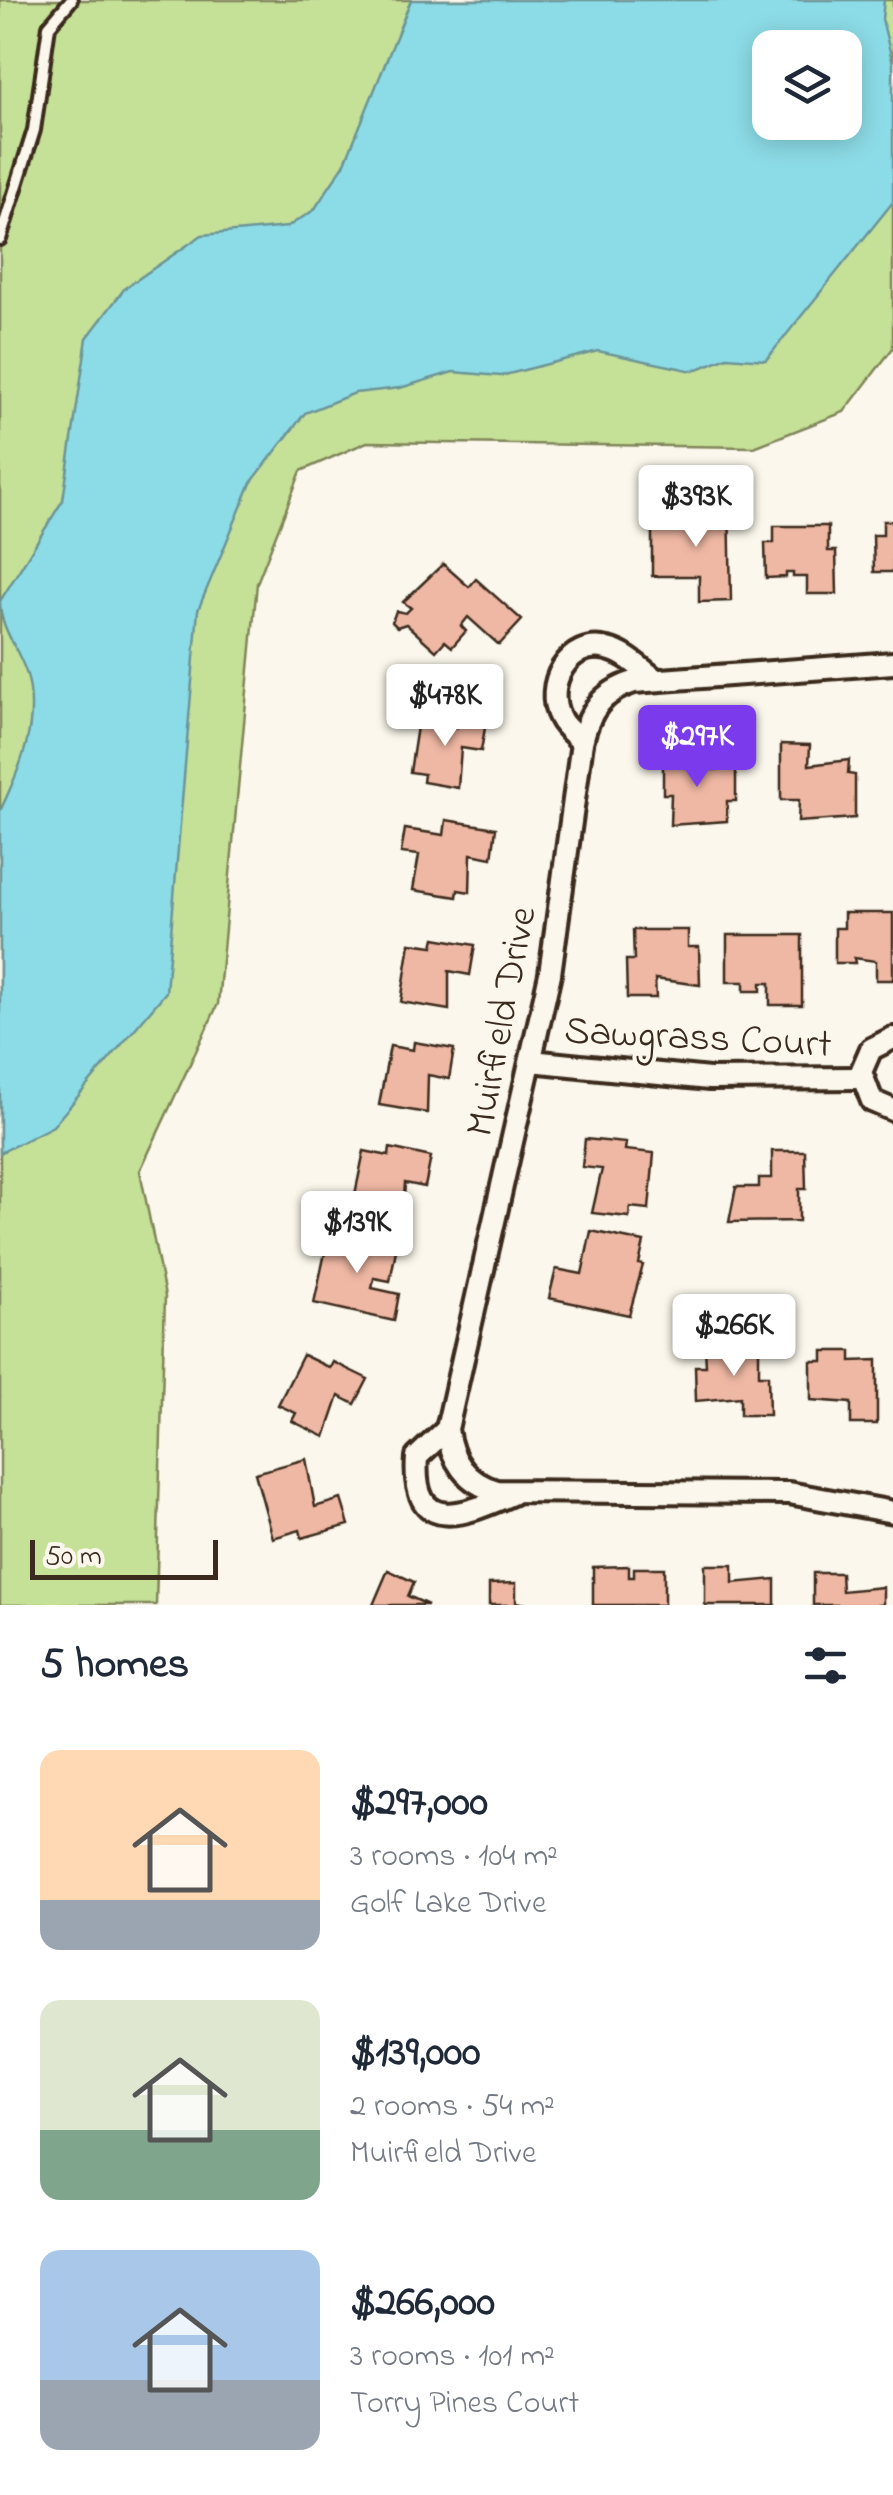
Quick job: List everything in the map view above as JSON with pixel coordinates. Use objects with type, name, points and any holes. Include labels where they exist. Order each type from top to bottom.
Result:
[{"type":"street","points":[[582,742],[560,720],[554,691],[560,672],[576,654],[587,649],[609,649],[655,680]]},
{"type":"street","name":"Muirfield Drive","points":[[514,1494],[454,1516],[435,1512],[422,1500],[416,1480],[417,1457],[447,1429],[550,974],[582,742],[593,708],[623,685],[655,680],[893,662]]},
{"type":"street","name":"Sawgrass Court","points":[[893,1038],[872,1048],[861,1078],[872,1100],[893,1110]]},
{"type":"street","name":"Sawgrass Court","points":[[530,1060],[709,1080],[861,1078]]},
{"type":"street","points":[[447,1429],[449,1446],[472,1482],[514,1494],[789,1494],[893,1512]]},
{"type":"lane","points":[[0,240],[34,130],[49,26],[71,0]]},
{"type":"green space","points":[[0,0],[893,0],[893,348],[844,412],[754,447],[367,442],[301,471],[257,583],[218,1004],[140,1171],[165,1296],[156,1605],[0,1605]]},
{"type":"water","points":[[411,0],[884,0],[882,19],[893,64],[893,202],[766,360],[727,357],[693,371],[598,351],[501,376],[453,372],[400,388],[355,393],[305,413],[251,483],[198,610],[166,992],[53,1126],[0,1153],[0,811],[21,762],[31,711],[27,675],[3,621],[0,601],[63,500],[87,338],[125,288],[202,235],[287,227],[314,210],[344,165]]},
{"type":"building","points":[[729,501],[731,601],[699,602],[699,576],[652,576],[652,520],[700,515],[699,502]]},
{"type":"building","points":[[883,521],[893,521],[893,572],[874,572],[873,535],[883,535]]},
{"type":"building","points":[[774,526],[828,526],[828,551],[836,551],[837,594],[807,594],[807,577],[793,577],[793,573],[766,578],[765,543],[774,543]]},
{"type":"building","points":[[443,564],[469,587],[476,579],[522,620],[499,645],[468,617],[461,626],[466,631],[452,647],[445,641],[436,651],[406,624],[397,627],[392,622],[396,611],[406,613],[411,608],[403,602]]},
{"type":"building","points":[[458,717],[486,722],[481,751],[461,748],[458,788],[423,782],[424,774],[410,772],[418,720],[457,727]]},
{"type":"building","points":[[781,744],[810,745],[809,765],[849,760],[848,774],[855,775],[855,818],[798,822],[799,800],[781,800]]},
{"type":"building","points":[[663,753],[693,753],[693,771],[736,768],[736,801],[727,801],[727,821],[670,825],[671,794],[663,794]]},
{"type":"building","points":[[446,820],[496,828],[492,858],[471,854],[470,892],[458,890],[457,897],[413,890],[419,855],[401,853],[405,829],[444,835]]},
{"type":"building","points":[[844,913],[893,913],[893,980],[876,980],[876,961],[854,958],[855,963],[835,963],[835,928],[844,928]]},
{"type":"building","points":[[633,930],[688,930],[688,947],[699,947],[700,985],[655,979],[656,998],[627,998],[626,960],[634,960]]},
{"type":"building","points":[[727,935],[802,935],[802,1005],[770,1005],[770,983],[761,983],[761,991],[744,991],[744,982],[727,982]]},
{"type":"building","points":[[435,938],[475,945],[470,975],[449,971],[449,1010],[401,1002],[410,943],[433,946]]},
{"type":"building","points":[[414,1042],[454,1049],[449,1079],[428,1075],[427,1113],[379,1105],[390,1046],[413,1050]]},
{"type":"building","points":[[585,1139],[626,1143],[625,1150],[654,1153],[649,1209],[630,1207],[629,1217],[592,1213],[602,1169],[582,1167]]},
{"type":"building","points":[[390,1148],[431,1157],[425,1187],[405,1183],[402,1225],[369,1218],[371,1208],[353,1204],[364,1151],[389,1156]]},
{"type":"building","points":[[772,1151],[805,1151],[806,1189],[799,1189],[799,1221],[729,1222],[736,1187],[759,1187],[759,1178],[772,1178]]},
{"type":"building","points":[[330,1230],[397,1245],[390,1281],[374,1278],[372,1288],[399,1294],[394,1321],[314,1303]]},
{"type":"building","points":[[591,1231],[644,1242],[639,1264],[643,1265],[629,1315],[549,1298],[556,1269],[582,1274]]},
{"type":"building","points":[[705,1347],[759,1347],[759,1375],[768,1375],[769,1415],[740,1415],[740,1397],[696,1401],[695,1366],[706,1366]]},
{"type":"building","points":[[823,1351],[851,1351],[851,1361],[877,1360],[877,1424],[851,1424],[851,1403],[811,1400],[811,1361],[823,1361]]},
{"type":"building","points":[[303,1355],[330,1368],[333,1362],[368,1379],[355,1404],[339,1396],[325,1437],[292,1421],[296,1413],[278,1405]]},
{"type":"building","points":[[306,1459],[315,1507],[341,1499],[349,1525],[302,1538],[300,1530],[273,1538],[255,1473]]},
{"type":"building","points":[[705,1565],[733,1565],[733,1583],[775,1579],[775,1605],[705,1605]]},
{"type":"building","points":[[629,1566],[629,1577],[634,1577],[634,1568],[664,1568],[664,1605],[593,1605],[593,1567]]},
{"type":"building","points":[[388,1570],[414,1582],[408,1596],[428,1605],[373,1605]]},
{"type":"building","points":[[813,1573],[841,1573],[842,1591],[883,1587],[883,1605],[813,1605]]},
{"type":"building","points":[[516,1583],[516,1602],[531,1605],[489,1605],[489,1584]]}]
